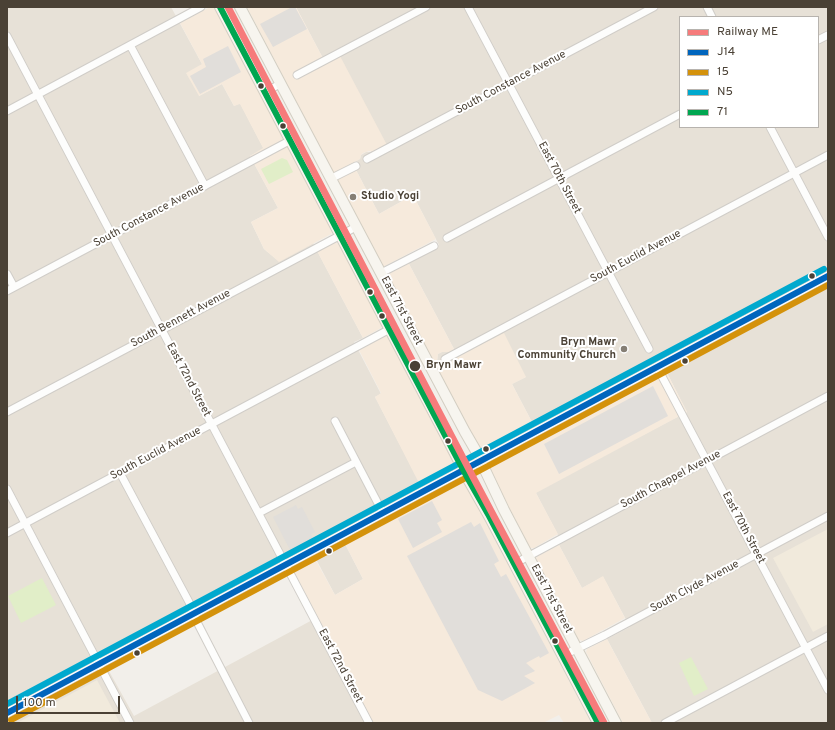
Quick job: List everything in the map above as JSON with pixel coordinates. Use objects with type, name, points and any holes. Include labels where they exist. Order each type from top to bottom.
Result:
[{"type":"main road","name":"East 71st Street","points":[[220,7],[463,470],[598,723]]},
{"type":"main road","name":"East 71st Street","points":[[240,7],[481,461],[528,556],[616,723]]},
{"type":"street","points":[[7,111],[201,7]]},
{"type":"street","points":[[297,75],[426,7]]},
{"type":"street","name":"East 70th Street","points":[[468,7],[649,349]]},
{"type":"street","name":"South Constance Avenue","points":[[367,159],[654,7]]},
{"type":"street","points":[[707,7],[712,16]]},
{"type":"street","points":[[819,40],[828,35]]},
{"type":"street","name":"East 72nd Street","points":[[7,36],[370,723]]},
{"type":"street","points":[[130,45],[205,186]]},
{"type":"street","points":[[265,92],[280,84]]},
{"type":"street","points":[[447,238],[679,115]]},
{"type":"street","points":[[771,128],[828,236]]},
{"type":"street","name":"South Constance Avenue","points":[[7,291],[291,140]]},
{"type":"street","name":"South Euclid Avenue","points":[[445,359],[828,155]]},
{"type":"street","points":[[330,179],[356,166]]},
{"type":"street","name":"South Bennett Avenue","points":[[7,412],[356,226]]},
{"type":"street","points":[[381,273],[434,246]]},
{"type":"street","points":[[7,274],[14,288]]},
{"type":"street","points":[[7,713],[828,276]]},
{"type":"street","name":"South Euclid Avenue","points":[[7,533],[390,330]]},
{"type":"street","name":"East 70th Street","points":[[658,367],[828,690]]},
{"type":"street","name":"South Chappel Avenue","points":[[514,564],[828,396]]},
{"type":"street","points":[[335,422],[383,513]]},
{"type":"street","points":[[259,513],[356,462]]},
{"type":"street","points":[[120,473],[189,602],[198,625],[249,723]]},
{"type":"street","points":[[7,489],[130,723]]},
{"type":"street","name":"South Clyde Avenue","points":[[562,656],[828,516]]},
{"type":"street","points":[[665,723],[828,636]]},
{"type":"shaded area","points":[[7,7],[171,7],[202,64],[199,96],[222,84],[234,106],[240,103],[264,149],[250,156],[278,208],[251,222],[264,249],[279,261],[313,243],[363,338],[354,342],[381,394],[375,397],[428,498],[344,542],[363,579],[335,595],[316,559],[292,572],[283,554],[7,701]]},
{"type":"shaded area","points":[[210,7],[214,7],[333,231],[331,234],[279,262],[264,249],[251,222],[278,208],[250,156],[263,148],[240,104],[234,106],[222,84],[199,96],[186,73],[202,64],[180,23]]},
{"type":"shaded area","points":[[247,7],[296,7],[326,64],[340,56],[387,145],[374,152],[369,151],[363,153],[360,159],[336,172],[333,172]]},
{"type":"shaded area","points":[[292,7],[295,7],[307,29],[273,47],[260,24]]},
{"type":"shaded area","points":[[296,7],[828,7],[828,266],[533,424],[512,384],[526,377],[453,361],[449,366],[443,367],[437,362],[438,354],[442,352],[450,352],[454,349],[408,262],[439,245],[413,195],[379,214],[356,170],[359,168],[356,161],[360,159],[361,155],[366,152],[371,152],[340,57],[326,64]]},
{"type":"shaded area","points":[[228,46],[241,72],[200,94],[190,76],[206,67],[203,59]]},
{"type":"shaded area","points":[[356,170],[379,214],[413,195],[436,239],[385,266],[382,266],[338,181]]},
{"type":"shaded area","points":[[335,242],[340,245],[382,326],[363,338],[317,251]]},
{"type":"shaded area","points":[[408,262],[454,349],[450,352],[442,352],[438,354],[437,362],[443,367],[449,366],[455,358],[504,333],[526,377],[512,384],[533,424],[483,451],[480,451],[388,276],[389,273]]},
{"type":"shaded area","points":[[828,284],[828,723],[652,723],[607,639],[630,627],[603,577],[582,588],[559,545],[562,543],[536,493],[537,490],[687,412],[666,371]]},
{"type":"shaded area","points":[[385,336],[388,337],[455,465],[454,467],[420,485],[375,397],[381,393],[359,350]]},
{"type":"shaded area","points":[[666,371],[687,412],[536,493],[558,534],[534,548],[530,548],[489,468],[490,465]]},
{"type":"shaded area","points":[[653,386],[668,416],[559,474],[544,444]]},
{"type":"shaded area","points":[[460,480],[464,481],[591,723],[564,723],[559,715],[543,723],[372,723],[292,572],[315,559],[335,595],[363,579],[344,542]]},
{"type":"shaded area","points":[[432,501],[442,520],[437,523],[442,532],[413,548],[398,519]]},
{"type":"shaded area","points":[[296,505],[298,509],[302,507],[315,532],[311,534],[313,538],[290,550],[273,517]]},
{"type":"shaded area","points":[[471,522],[474,527],[480,523],[499,561],[494,564],[501,577],[506,574],[549,653],[540,658],[539,656],[526,663],[535,671],[524,676],[535,683],[502,701],[478,690],[407,556]]},
{"type":"shaded area","points":[[828,529],[828,624],[813,632],[773,558]]},
{"type":"shaded area","points":[[559,545],[582,588],[603,576],[625,618],[583,641],[579,640],[536,558]]},
{"type":"shaded area","points":[[316,618],[372,723],[10,723],[109,671],[134,716]]},
{"type":"shaded area","points":[[607,639],[652,723],[623,723],[586,652],[587,649]]},
{"type":"shaded area","points":[[97,680],[120,723],[17,723]]},
{"type":"green space","points":[[282,158],[287,160],[293,172],[269,184],[261,169]]},
{"type":"green space","points":[[42,578],[56,605],[21,623],[8,596]]},
{"type":"green space","points":[[691,657],[708,689],[694,696],[679,663]]},
{"type":"rail line","name":"ME","points":[[228,7],[473,477],[604,723]]},
{"type":"transit line","name":"71","points":[[220,7],[598,723]]},
{"type":"transit line","name":"N5","points":[[7,704],[824,269]]},
{"type":"transit line","name":"J14","points":[[7,713],[828,276]]},
{"type":"transit line","name":"15","points":[[11,720],[828,285]]},
{"type":"place","name":"Studio Yogi","points":[[353,197]]},
{"type":"place","name":"Bryn Mawr Community Church","points":[[624,349]]},
{"type":"place","name":"Bryn Mawr","points":[[415,366]]}]
